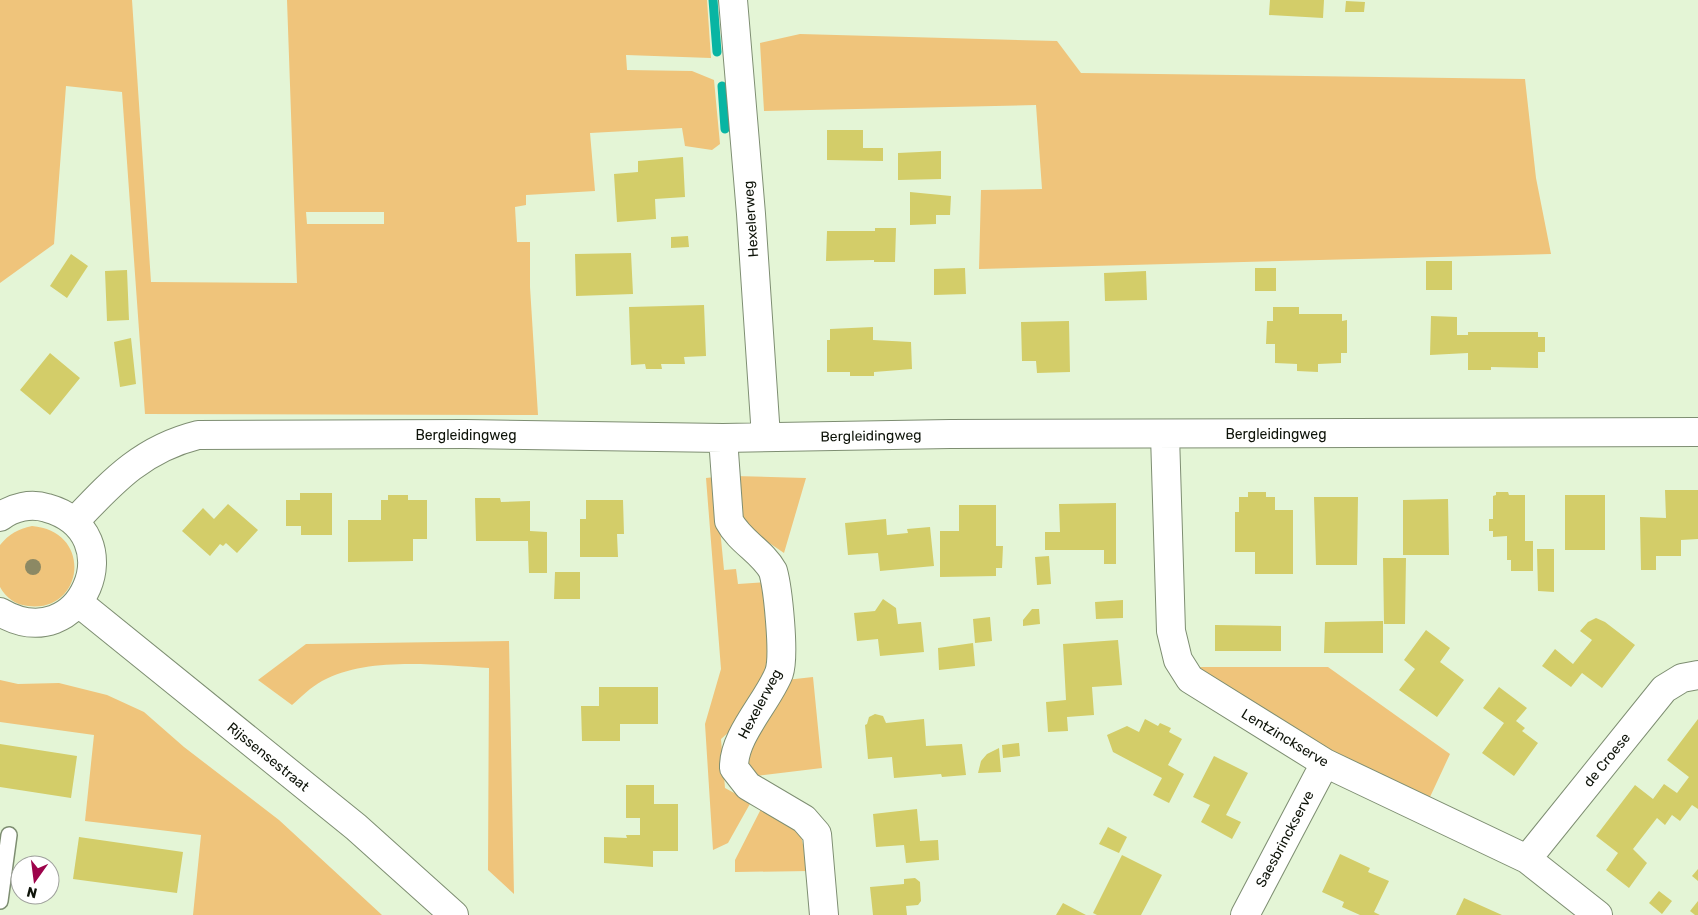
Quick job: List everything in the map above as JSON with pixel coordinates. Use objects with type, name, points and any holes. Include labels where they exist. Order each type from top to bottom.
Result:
[{"type":"street","name":"Hexelerweg","points":[[733,0],[752,214],[766,438]]},
{"type":"street","name":"Bergleidingweg","points":[[75,521],[112,482],[141,458],[158,448],[198,435],[456,434],[766,438],[950,434],[1165,435],[1698,432]]},
{"type":"street","name":"Lentzinckserve","points":[[1165,435],[1171,632],[1178,660],[1190,679],[1325,763],[1527,859],[1598,915]]},
{"type":"street","name":"Hexelerweg","points":[[723,438],[729,521],[736,534],[767,560],[773,570],[782,659],[778,675],[736,750],[734,768],[748,786],[804,819],[817,834],[824,915]]},
{"type":"street","points":[[0,517],[21,507],[39,506],[58,511],[75,521],[83,532],[92,553],[93,564],[91,578],[79,603],[56,619],[43,623],[31,623],[12,619],[0,612]]},
{"type":"street","name":"Rijssensestraat","points":[[79,603],[356,827],[454,915]]},
{"type":"street","name":"de Croese","points":[[1527,859],[1664,689],[1682,678],[1698,675]]},
{"type":"street","name":"Saesbrinckserve","points":[[1245,915],[1325,763]]},
{"type":"lane","points":[[0,901],[9,835]]},
{"type":"shaded area","points":[[0,0],[132,0],[151,282],[297,283],[287,0],[707,0],[711,58],[626,55],[627,70],[692,71],[714,80],[720,144],[712,150],[685,146],[682,128],[590,133],[595,191],[526,195],[526,205],[515,207],[517,242],[530,242],[530,287],[538,415],[145,414],[122,92],[66,86],[54,244],[0,283]],"holes":[[[306,212],[384,212],[384,224],[307,224]]]},
{"type":"shaded area","points":[[800,34],[1057,41],[1081,73],[1525,79],[1536,178],[1551,254],[979,269],[981,190],[1042,189],[1036,105],[764,111],[760,43]]},
{"type":"shaded area","points":[[734,476],[806,478],[784,553],[737,521]]},
{"type":"shaded area","points":[[715,477],[724,570],[736,569],[738,584],[767,582],[774,660],[738,724],[721,739],[725,788],[751,802],[728,843],[713,850],[705,724],[721,669],[706,478]]},
{"type":"shaded area","points":[[32,526],[52,531],[65,542],[73,555],[74,570],[70,585],[61,597],[47,605],[28,606],[19,604],[8,598],[0,587],[0,545],[14,532]]},
{"type":"shaded area","points":[[509,641],[514,894],[488,870],[489,668],[404,664],[360,668],[340,673],[322,681],[292,705],[258,680],[306,644]]},
{"type":"shaded area","points":[[1194,667],[1328,667],[1450,754],[1430,797],[1328,749]]},
{"type":"shaded area","points":[[813,677],[822,768],[756,776],[745,763],[786,680]]},
{"type":"shaded area","points":[[0,680],[18,684],[59,683],[107,695],[144,712],[184,747],[279,820],[382,915],[193,915],[201,835],[85,821],[94,735],[0,722]]},
{"type":"shaded area","points":[[762,807],[799,827],[809,871],[735,872],[735,860]]},
{"type":"building","points":[[1270,0],[1324,0],[1323,18],[1269,15]]},
{"type":"building","points":[[1346,1],[1365,2],[1364,12],[1345,12]]},
{"type":"building","points":[[827,130],[863,130],[863,148],[883,148],[883,161],[827,160]]},
{"type":"building","points":[[941,151],[941,179],[898,180],[898,153]]},
{"type":"building","points":[[683,157],[685,197],[655,199],[656,219],[617,222],[614,174],[638,172],[638,161]]},
{"type":"building","points":[[910,192],[951,196],[950,215],[936,215],[936,224],[910,225]]},
{"type":"building","points":[[875,228],[896,228],[895,262],[874,262],[874,260],[826,261],[827,231],[875,231]]},
{"type":"building","points":[[688,236],[689,247],[671,248],[671,237]]},
{"type":"building","points":[[631,253],[633,294],[576,296],[575,254]]},
{"type":"building","points":[[71,254],[88,266],[67,298],[50,286]]},
{"type":"building","points":[[1426,261],[1452,261],[1452,290],[1426,290]]},
{"type":"building","points":[[965,268],[966,294],[934,295],[934,269]]},
{"type":"building","points":[[1255,268],[1276,268],[1276,291],[1255,291]]},
{"type":"building","points":[[127,270],[129,320],[107,321],[105,271]]},
{"type":"building","points":[[1146,271],[1147,300],[1105,301],[1104,273]]},
{"type":"building","points":[[704,305],[706,356],[684,357],[685,364],[661,364],[662,369],[646,369],[645,364],[631,365],[629,307]]},
{"type":"building","points":[[1273,307],[1299,307],[1299,314],[1342,314],[1342,321],[1347,320],[1347,353],[1341,353],[1341,363],[1318,364],[1318,372],[1297,371],[1297,364],[1275,363],[1275,344],[1266,344],[1267,321],[1273,321]]},
{"type":"building","points":[[1431,316],[1457,317],[1457,335],[1468,335],[1468,332],[1538,332],[1538,337],[1545,337],[1545,352],[1538,352],[1538,368],[1491,367],[1491,370],[1468,370],[1468,353],[1430,355]]},
{"type":"building","points":[[1069,321],[1070,372],[1037,373],[1036,361],[1022,361],[1021,322]]},
{"type":"building","points":[[873,327],[873,340],[911,342],[912,369],[874,372],[874,376],[850,376],[850,372],[827,372],[827,340],[830,340],[830,329]]},
{"type":"building","points":[[131,338],[136,384],[120,387],[114,342]]},
{"type":"building","points":[[50,353],[80,378],[50,415],[20,390]]},
{"type":"building","points":[[1665,490],[1698,490],[1698,539],[1681,540],[1681,556],[1656,556],[1656,570],[1641,570],[1640,517],[1666,518]]},
{"type":"building","points":[[1248,492],[1266,492],[1266,497],[1275,497],[1275,510],[1293,510],[1293,574],[1255,574],[1255,552],[1235,552],[1235,512],[1239,512],[1239,497],[1248,497]]},
{"type":"building","points":[[1496,492],[1508,492],[1509,495],[1525,495],[1525,541],[1533,541],[1533,571],[1511,571],[1511,560],[1507,560],[1507,536],[1493,537],[1493,531],[1489,531],[1489,519],[1493,519],[1493,496],[1496,495]]},
{"type":"building","points":[[300,493],[332,493],[332,535],[301,535],[301,526],[286,526],[286,500],[300,500]]},
{"type":"building","points":[[388,495],[408,495],[408,500],[427,500],[427,539],[413,539],[413,561],[348,562],[348,520],[381,520],[381,500],[388,500]]},
{"type":"building","points":[[1565,495],[1605,495],[1605,550],[1565,550]]},
{"type":"building","points":[[1314,497],[1358,497],[1357,565],[1316,565]]},
{"type":"building","points":[[475,498],[500,498],[501,502],[530,501],[530,531],[547,532],[547,573],[529,573],[528,541],[476,541]]},
{"type":"building","points":[[1448,499],[1449,555],[1403,555],[1403,500]]},
{"type":"building","points":[[586,500],[623,500],[624,534],[617,534],[618,557],[580,557],[580,519],[586,519]]},
{"type":"building","points":[[1116,503],[1116,564],[1104,564],[1104,550],[1045,550],[1045,532],[1060,532],[1059,504]]},
{"type":"building","points":[[228,504],[258,530],[237,553],[226,543],[223,546],[220,544],[210,556],[182,531],[203,508],[214,519]]},
{"type":"building","points":[[959,505],[996,505],[996,546],[1003,546],[1002,568],[996,568],[996,576],[940,577],[940,531],[959,531]]},
{"type":"building","points":[[886,519],[887,535],[908,533],[907,529],[930,527],[934,566],[880,571],[878,553],[848,555],[845,523]]},
{"type":"building","points":[[1537,549],[1554,549],[1554,592],[1538,591]]},
{"type":"building","points":[[1049,556],[1051,584],[1037,585],[1035,557]]},
{"type":"building","points":[[1383,558],[1406,558],[1405,624],[1384,624]]},
{"type":"building","points":[[555,572],[580,572],[580,599],[554,599]]},
{"type":"building","points":[[883,599],[896,608],[898,624],[921,622],[924,652],[880,656],[878,639],[857,641],[854,613],[875,611]]},
{"type":"building","points":[[1123,600],[1123,618],[1096,619],[1095,602]]},
{"type":"building","points":[[1032,609],[1039,609],[1040,624],[1023,626],[1023,620]]},
{"type":"building","points":[[990,617],[992,641],[975,643],[973,619]]},
{"type":"building","points":[[1596,618],[1605,622],[1635,645],[1602,688],[1582,673],[1571,687],[1542,666],[1555,649],[1573,664],[1592,640],[1580,631],[1588,622]]},
{"type":"building","points":[[1383,621],[1383,653],[1324,653],[1325,622]]},
{"type":"building","points":[[1215,625],[1281,626],[1281,651],[1215,651]]},
{"type":"building","points":[[1426,630],[1450,648],[1440,662],[1464,680],[1437,717],[1399,690],[1415,669],[1404,660]]},
{"type":"building","points":[[1118,640],[1122,685],[1092,687],[1094,715],[1067,717],[1068,731],[1048,732],[1046,702],[1066,700],[1063,644]]},
{"type":"building","points":[[973,643],[975,666],[939,670],[938,648]]},
{"type":"building","points":[[599,687],[658,687],[658,724],[620,724],[620,741],[582,741],[581,706],[599,706]]},
{"type":"building","points":[[1499,687],[1527,708],[1516,721],[1525,728],[1522,731],[1538,743],[1514,776],[1482,753],[1504,723],[1483,708]]},
{"type":"building","points":[[875,714],[883,716],[886,723],[924,719],[926,746],[962,744],[966,775],[942,777],[941,774],[894,778],[892,757],[868,759],[865,725],[869,717]]},
{"type":"building","points":[[1145,719],[1158,726],[1160,723],[1171,728],[1169,732],[1182,739],[1168,765],[1184,774],[1169,803],[1153,795],[1162,778],[1113,752],[1107,735],[1127,726],[1139,732]]},
{"type":"building","points":[[1698,719],[1698,809],[1692,805],[1680,821],[1672,815],[1665,825],[1657,818],[1633,849],[1647,863],[1629,888],[1606,870],[1618,853],[1596,836],[1635,785],[1653,799],[1664,784],[1677,793],[1689,777],[1667,760]]},
{"type":"building","points":[[1019,743],[1020,756],[1003,758],[1002,745]]},
{"type":"building","points":[[0,744],[77,756],[71,798],[0,787]]},
{"type":"building","points":[[999,748],[1001,772],[978,773],[981,761],[987,754]]},
{"type":"building","points":[[1214,756],[1248,773],[1226,815],[1241,822],[1232,839],[1201,822],[1210,805],[1193,797]]},
{"type":"building","points":[[626,785],[654,785],[654,804],[678,804],[678,851],[653,851],[653,867],[604,863],[604,837],[627,838],[626,835],[640,835],[640,818],[626,818]]},
{"type":"building","points":[[917,809],[920,841],[938,840],[939,860],[906,863],[904,845],[876,847],[873,814]]},
{"type":"building","points":[[1108,827],[1127,837],[1119,853],[1099,844]]},
{"type":"building","points":[[79,837],[183,852],[177,893],[73,879]]},
{"type":"building","points":[[1340,854],[1370,868],[1368,872],[1389,881],[1374,912],[1380,915],[1360,915],[1342,907],[1344,902],[1322,892]]},
{"type":"building","points":[[1122,855],[1162,875],[1141,915],[1097,915],[1093,913]]},
{"type":"building","points":[[1698,869],[1698,881],[1692,876]]},
{"type":"building","points":[[915,878],[920,882],[921,901],[918,905],[906,906],[907,915],[873,915],[870,887],[904,884],[904,879]]},
{"type":"building","points":[[1659,891],[1672,901],[1662,914],[1649,903]]},
{"type":"building","points":[[1464,898],[1502,915],[1456,915]]},
{"type":"building","points":[[1698,901],[1698,915],[1695,915],[1690,911]]},
{"type":"building","points":[[1063,903],[1086,915],[1056,915]]},
{"type":"waterway","points":[[713,0],[717,52]]},
{"type":"waterway","points":[[722,86],[725,129]]}]
